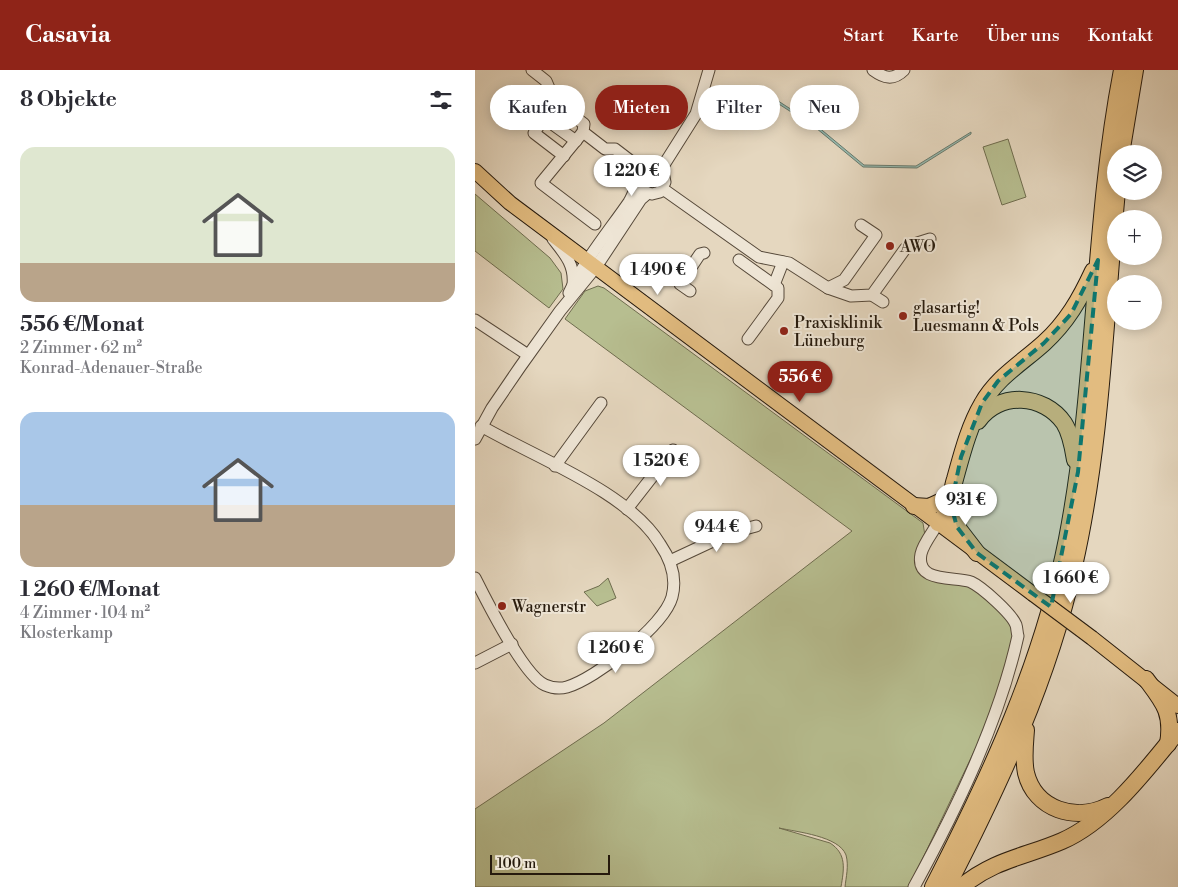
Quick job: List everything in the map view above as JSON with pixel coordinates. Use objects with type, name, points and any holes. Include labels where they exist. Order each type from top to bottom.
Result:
[{"type":"highway","points":[[933,887],[989,775],[1032,667],[1058,581],[1078,472],[1112,125],[1122,70]]},
{"type":"highway","points":[[1122,145],[1135,70]]},
{"type":"highway","points":[[947,887],[1001,780],[1026,720],[1061,618],[1086,508],[1100,394],[1116,200]]},
{"type":"highway","points":[[937,522],[954,483],[982,403],[998,382],[1044,343],[1071,314],[1098,260]]},
{"type":"highway","points":[[970,433],[981,417],[1003,402],[1016,399],[1032,400],[1045,405],[1056,413],[1065,424],[1070,436],[1078,472]]},
{"type":"highway","points":[[914,506],[929,507],[946,503]]},
{"type":"highway","points":[[946,503],[957,527],[977,553]]},
{"type":"highway","points":[[961,887],[1000,862],[1062,841],[1082,831],[1114,802],[1175,739],[1169,713],[1146,680]]},
{"type":"highway","points":[[1026,720],[1026,772],[1035,792],[1043,801],[1051,808],[1077,814],[1096,810],[1114,802]]},
{"type":"main road","points":[[475,171],[510,203],[548,232],[1033,594],[1178,706]]},
{"type":"street","points":[[532,70],[546,81],[555,102],[584,124],[579,136],[541,184],[595,224]]},
{"type":"street","points":[[660,171],[696,114],[709,70]]},
{"type":"street","points":[[873,70],[889,78],[896,76],[904,70]]},
{"type":"street","points":[[562,308],[572,286],[592,265],[642,177],[652,169],[660,171],[665,178],[663,189],[656,194],[648,193],[642,189],[642,177],[615,149],[605,149],[544,118],[534,133],[564,156]]},
{"type":"street","points":[[663,189],[759,257],[793,265],[828,288],[851,296],[872,295],[883,302]]},
{"type":"street","points":[[475,439],[481,426],[528,355],[592,265],[641,199],[648,193]]},
{"type":"street","points":[[828,288],[844,280],[876,235],[861,225]]},
{"type":"street","points":[[548,232],[570,262],[573,270],[572,286]]},
{"type":"street","points":[[872,295],[905,249],[930,239]]},
{"type":"street","points":[[690,291],[680,284],[700,254],[704,253]]},
{"type":"street","points":[[739,260],[778,288],[778,298],[749,333]]},
{"type":"street","points":[[774,285],[783,262]]},
{"type":"street","points":[[475,320],[528,355]]},
{"type":"street","points":[[555,466],[601,403]]},
{"type":"street","points":[[475,578],[512,644],[531,672],[544,685],[561,688],[577,682],[637,641],[662,615],[671,599],[674,585],[670,561],[651,530],[627,509],[555,466],[481,426]]},
{"type":"street","points":[[627,509],[673,450]]},
{"type":"street","points":[[914,887],[934,850],[987,734],[1018,636],[1016,625],[1009,615],[973,583],[958,579],[940,579],[932,576],[925,570],[921,561],[921,553],[937,522]]},
{"type":"street","points":[[670,561],[730,533],[756,526]]},
{"type":"street","points":[[475,663],[512,644]]},
{"type":"highlighted area","points":[[1098,260],[1078,472],[1051,607],[977,553],[957,527],[951,505],[961,457],[982,403],[998,381],[1044,343],[1071,314]]},
{"type":"green space","points":[[1008,139],[1026,197],[1002,205],[983,147]]},
{"type":"green space","points":[[475,194],[550,258],[561,273],[563,289],[549,308],[475,251]]},
{"type":"green space","points":[[598,286],[604,288],[923,523],[925,536],[921,572],[971,586],[986,597],[1013,626],[1012,649],[983,733],[909,887],[845,887],[847,863],[846,855],[842,849],[835,843],[817,836],[779,828],[830,843],[835,847],[843,862],[841,887],[475,887],[475,809],[604,723],[852,531],[565,319],[585,291]]},
{"type":"green space","points":[[608,578],[616,598],[597,606],[584,592],[599,586]]},
{"type":"water","points":[[780,102],[790,109],[790,111],[780,105]]},
{"type":"water","points":[[818,130],[822,130],[864,165],[916,166],[971,132],[971,134],[917,168],[863,167]]},
{"type":"place","name":"AWO","points":[[890,246]]},
{"type":"place","name":"glasartig! Luesmann & Pols","points":[[903,316]]},
{"type":"place","name":"Praxisklinik Lüneburg","points":[[784,331]]},
{"type":"place","name":"Wagnerstr","points":[[502,606]]}]
